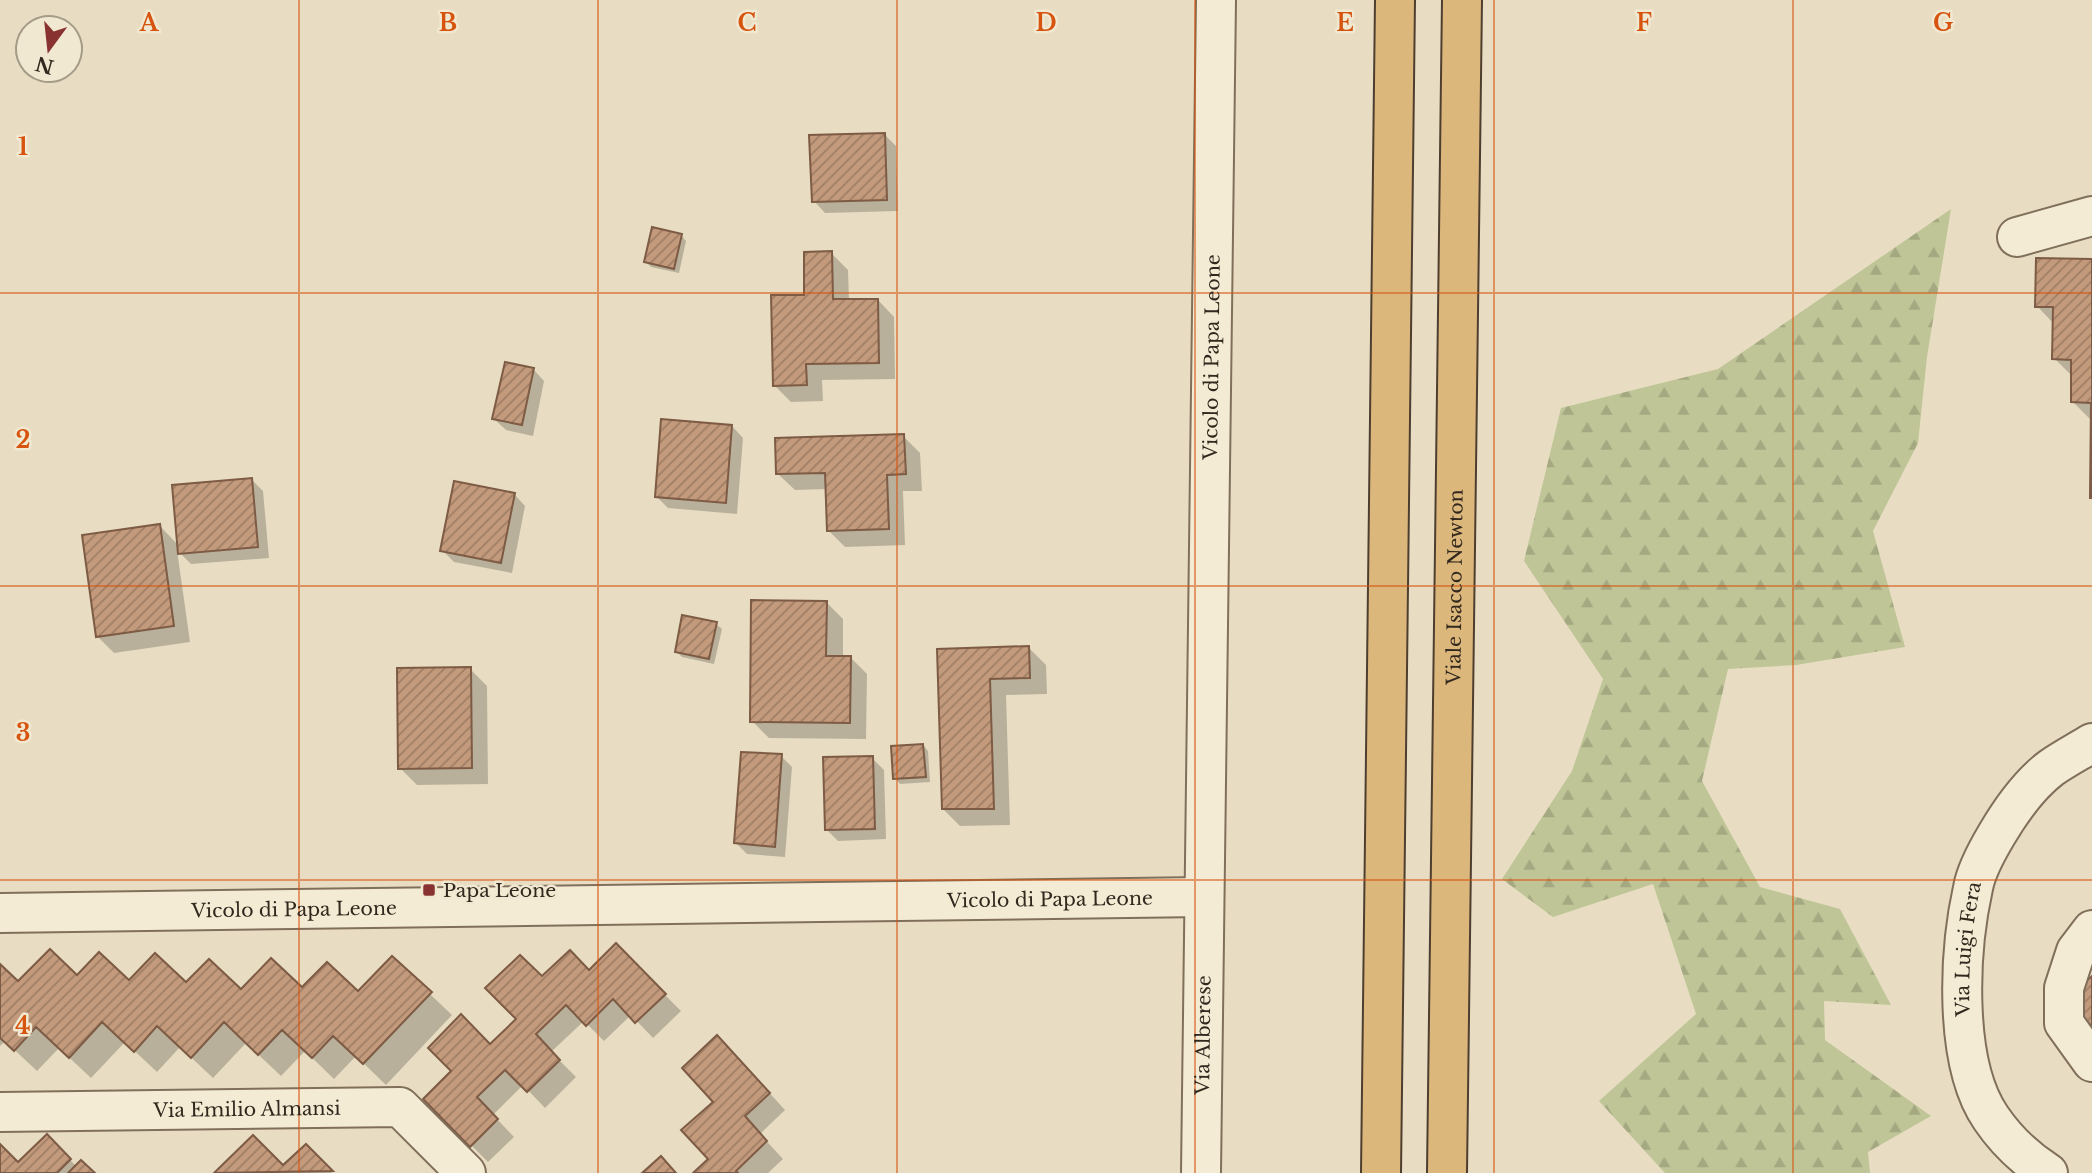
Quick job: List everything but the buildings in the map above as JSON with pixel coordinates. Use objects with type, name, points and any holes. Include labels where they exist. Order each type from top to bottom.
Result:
[{"type":"highway","points":[[1381,1173],[1395,0]]},
{"type":"highway","name":"Viale Isacco Newton","points":[[1447,1173],[1462,0]]},
{"type":"street","name":"Vicolo di Papa Leone","points":[[0,913],[1203,898],[1216,0]]},
{"type":"street","points":[[2017,237],[2092,216]]},
{"type":"street","name":"Via Luigi Fera","points":[[2048,1173],[2016,1149],[2007,1138],[1990,1116],[1974,1082],[1964,1036],[1964,950],[1973,885],[1997,834],[2030,790],[2050,769],[2092,743]]},
{"type":"street","name":"Via Alberese","points":[[1201,1173],[1203,898]]},
{"type":"street","points":[[2092,929],[2076,951],[2064,988],[2064,1023],[2092,1062]]},
{"type":"street","name":"Via Emilio Almansi","points":[[0,1112],[400,1107],[466,1173]]},
{"type":"green space","points":[[1951,209],[1927,357],[1918,443],[1873,531],[1905,647],[1796,665],[1728,669],[1702,781],[1760,887],[1840,909],[1891,1005],[1824,1001],[1825,1040],[1931,1116],[1868,1152],[1870,1173],[1665,1173],[1599,1101],[1696,1014],[1653,884],[1553,917],[1502,879],[1572,771],[1603,679],[1524,561],[1561,408],[1718,369]]},
{"type":"place","name":"Papa Leone","points":[[429,890]]}]
